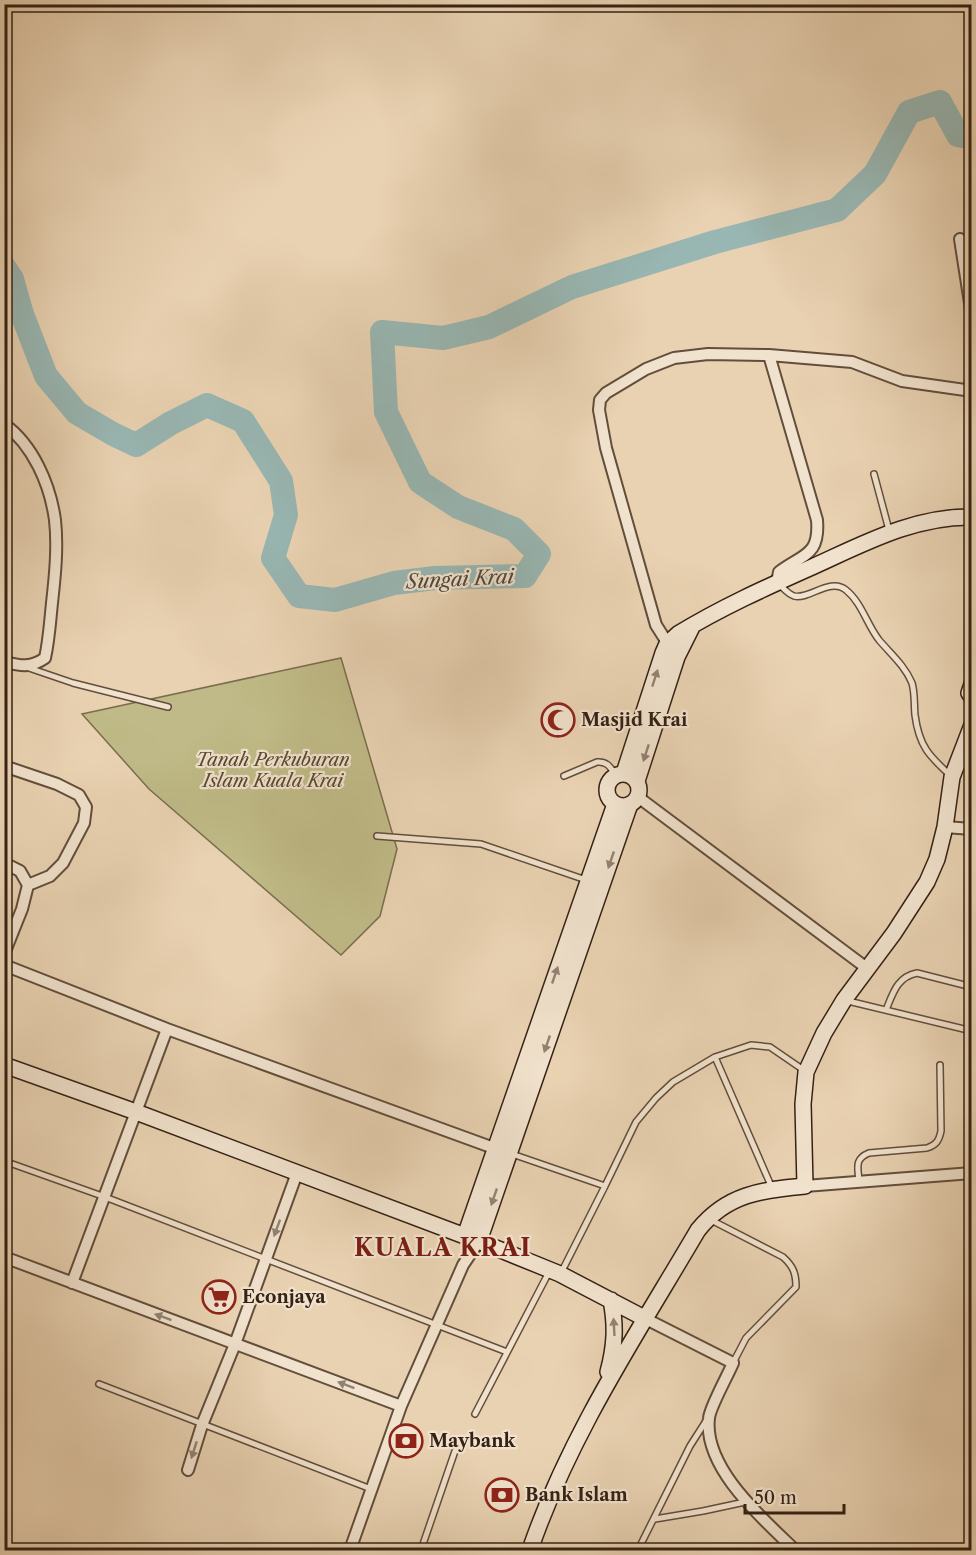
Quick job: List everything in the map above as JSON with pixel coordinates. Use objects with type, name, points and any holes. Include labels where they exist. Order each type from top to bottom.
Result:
[{"type":"street","points":[[960,239],[972,316]]},
{"type":"street","points":[[677,657],[656,625],[606,448],[599,410],[600,400],[606,393],[646,369],[674,358],[708,354],[769,355],[852,362],[902,381],[972,391]]},
{"type":"street","points":[[769,355],[814,509],[818,533],[817,542],[813,548],[779,572],[777,582]]},
{"type":"street","points":[[4,424],[18,434],[32,453],[47,491],[55,520],[56,567],[45,658],[35,665],[24,667],[4,662]]},
{"type":"street","points":[[625,776],[663,653],[678,634],[777,582],[890,532],[944,518],[972,517]]},
{"type":"street","points":[[693,625],[625,776],[608,782],[606,791],[608,796],[628,802],[867,969]]},
{"type":"street","points":[[972,684],[969,693],[972,697]]},
{"type":"street","points":[[805,1186],[803,1104],[806,1072],[824,1033],[844,1000],[927,882],[937,859],[945,826],[952,777],[972,725]]},
{"type":"street","points":[[4,766],[57,784],[79,795],[86,807],[84,823],[63,863],[50,876],[28,885]]},
{"type":"street","points":[[350,1551],[401,1406],[463,1264],[595,883],[628,802],[639,791],[625,776]]},
{"type":"street","points":[[945,826],[972,830]]},
{"type":"street","points":[[4,862],[20,872],[28,885],[22,909],[4,954]]},
{"type":"street","points":[[4,965],[167,1029],[502,1151]]},
{"type":"street","points":[[72,1283],[167,1029]]},
{"type":"street","points":[[4,1065],[136,1112],[555,1272],[733,1363],[709,1418],[716,1455],[745,1502],[795,1551]]},
{"type":"street","points":[[188,1470],[202,1425],[235,1344],[297,1173]]},
{"type":"street","points":[[530,1551],[545,1506],[601,1395],[698,1230],[717,1210],[735,1199],[772,1189],[972,1173]]},
{"type":"street","points":[[4,1257],[401,1406]]},
{"type":"street","points":[[601,1395],[614,1352],[615,1323],[611,1300]]},
{"type":"lane","points":[[874,474],[890,532]]},
{"type":"lane","points":[[777,582],[790,595],[797,597],[823,588],[836,586],[845,589],[857,603],[878,639],[903,666],[913,685],[920,740],[928,755],[952,777]]},
{"type":"lane","points":[[24,667],[73,683],[168,707]]},
{"type":"lane","points":[[564,776],[602,762],[625,776]]},
{"type":"lane","points":[[378,836],[481,843],[595,883]]},
{"type":"lane","points":[[886,1010],[897,984],[909,974],[917,972],[972,987]]},
{"type":"lane","points":[[844,1000],[972,1031]]},
{"type":"lane","points":[[475,1414],[507,1352],[605,1186],[636,1122],[656,1098],[673,1082],[716,1057],[751,1045],[770,1047],[806,1072]]},
{"type":"lane","points":[[716,1057],[772,1189]]},
{"type":"lane","points":[[859,1181],[857,1162],[861,1156],[869,1153],[927,1148],[940,1139],[940,1065]]},
{"type":"lane","points":[[502,1151],[605,1186]]},
{"type":"lane","points":[[4,1161],[105,1197],[507,1352]]},
{"type":"lane","points":[[708,1218],[783,1257],[791,1265],[796,1276],[796,1287],[746,1338],[733,1363]]},
{"type":"lane","points":[[99,1384],[371,1490]]},
{"type":"lane","points":[[638,1551],[690,1446],[709,1418]]},
{"type":"lane","points":[[421,1551],[455,1451]]},
{"type":"lane","points":[[655,1519],[745,1502]]},
{"type":"green space","name":"Tanah Perkuburan Islam Kuala Krai","points":[[341,658],[397,849],[380,916],[341,955],[149,789],[82,714]]},
{"type":"waterway","name":"Sungai Krai","points":[[4,267],[12,279],[22,314],[46,376],[77,413],[136,445],[171,423],[207,405],[243,421],[281,481],[286,515],[273,558],[299,596],[335,600],[394,583],[435,578],[525,576],[539,554],[514,529],[458,507],[420,482],[386,412],[382,332],[443,338],[489,327],[572,287],[715,242],[837,210],[875,174],[909,112],[940,102],[958,135],[972,138]]},
{"type":"place","name":"Masjid Krai","points":[[558,720]]},
{"type":"place","name":"Econjaya","points":[[219,1297]]},
{"type":"place","name":"Maybank","points":[[406,1441]]},
{"type":"place","name":"Bank Islam","points":[[502,1495]]},
{"type":"district","name":"KUALA KRAI","points":[[443,1247]]}]
